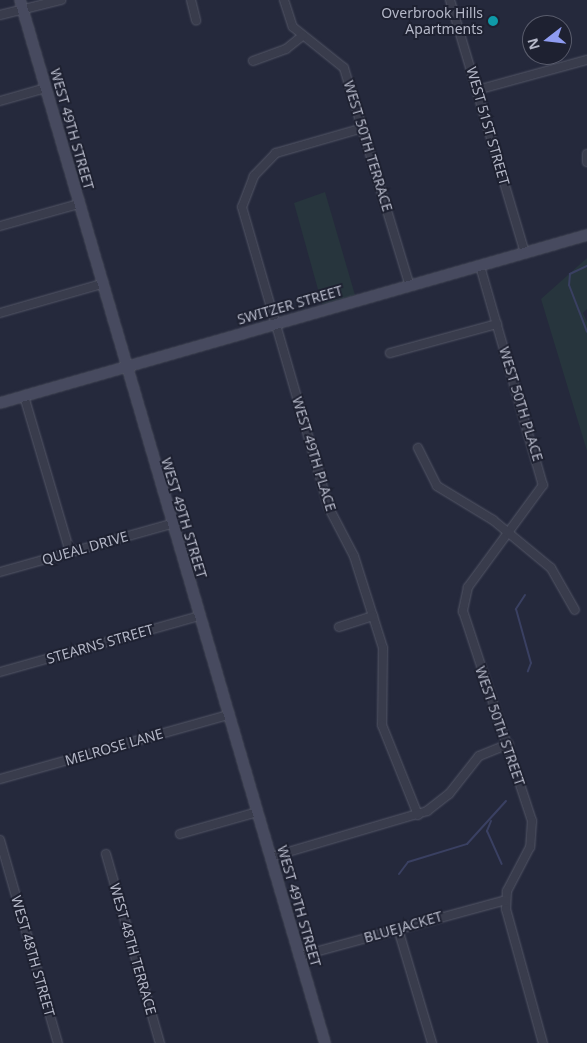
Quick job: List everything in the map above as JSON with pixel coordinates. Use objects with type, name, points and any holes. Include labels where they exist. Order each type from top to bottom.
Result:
[{"type":"street","points":[[0,15],[21,4],[61,0]]},
{"type":"street","points":[[191,0],[196,20]]},
{"type":"street","name":"WEST 50TH TERRACE","points":[[284,0],[293,27],[344,68],[410,286]]},
{"type":"street","name":"WEST 51ST STREET","points":[[450,0],[525,253]]},
{"type":"street","name":"WEST 49TH STREET","points":[[21,4],[124,367],[325,1043]]},
{"type":"street","points":[[252,61],[286,49],[302,36]]},
{"type":"street","points":[[477,90],[587,60]]},
{"type":"street","points":[[0,101],[46,88]]},
{"type":"street","name":"WEST 49TH PLACE","points":[[362,128],[276,153],[254,176],[244,195],[243,217],[329,508],[354,556],[373,616],[384,656],[382,725],[418,815]]},
{"type":"street","points":[[587,154],[587,162]]},
{"type":"street","points":[[0,226],[79,204]]},
{"type":"street","name":"SWITZER STREET","points":[[0,403],[587,235]]},
{"type":"street","name":"WEST 50TH PLACE","points":[[480,266],[543,485],[510,534]]},
{"type":"street","points":[[0,312],[102,284]]},
{"type":"street","points":[[390,354],[496,324]]},
{"type":"street","points":[[24,396],[70,552]]},
{"type":"street","points":[[418,448],[438,486],[510,534],[551,568],[575,610]]},
{"type":"street","name":"QUEAL DRIVE","points":[[0,572],[171,524]]},
{"type":"street","name":"WEST 50TH STREET","points":[[506,900],[533,830],[508,744],[487,691],[464,601],[468,587],[510,534]]},
{"type":"street","name":"STEARNS STREET","points":[[0,672],[199,616]]},
{"type":"street","points":[[339,627],[373,616]]},
{"type":"street","name":"MELROSE LANE","points":[[0,779],[228,715]]},
{"type":"street","points":[[271,857],[418,815],[442,802],[479,756],[508,744]]},
{"type":"street","points":[[180,834],[257,812]]},
{"type":"street","name":"WEST 48TH STREET","points":[[0,840],[58,1043]]},
{"type":"street","name":"WEST 48TH TERRACE","points":[[106,854],[160,1043]]},
{"type":"street","points":[[506,900],[543,1043]]},
{"type":"street","name":"BLUEJACKET","points":[[300,956],[506,900]]},
{"type":"street","points":[[398,929],[432,1043]]},
{"type":"shaded area","points":[[325,192],[355,295],[322,304],[294,203]]},
{"type":"shaded area","points":[[587,258],[587,309],[583,313],[587,322],[587,451],[541,299]]},
{"type":"waterway","points":[[587,266],[570,274],[569,285],[587,332]]},
{"type":"waterway","points":[[525,595],[516,609],[531,663],[528,671]]},
{"type":"waterway","points":[[399,874],[408,862],[467,844],[506,801]]},
{"type":"waterway","points":[[491,821],[487,831],[502,864]]},
{"type":"place","name":"Overbrook Hills Apartments","points":[[493,21]]}]
